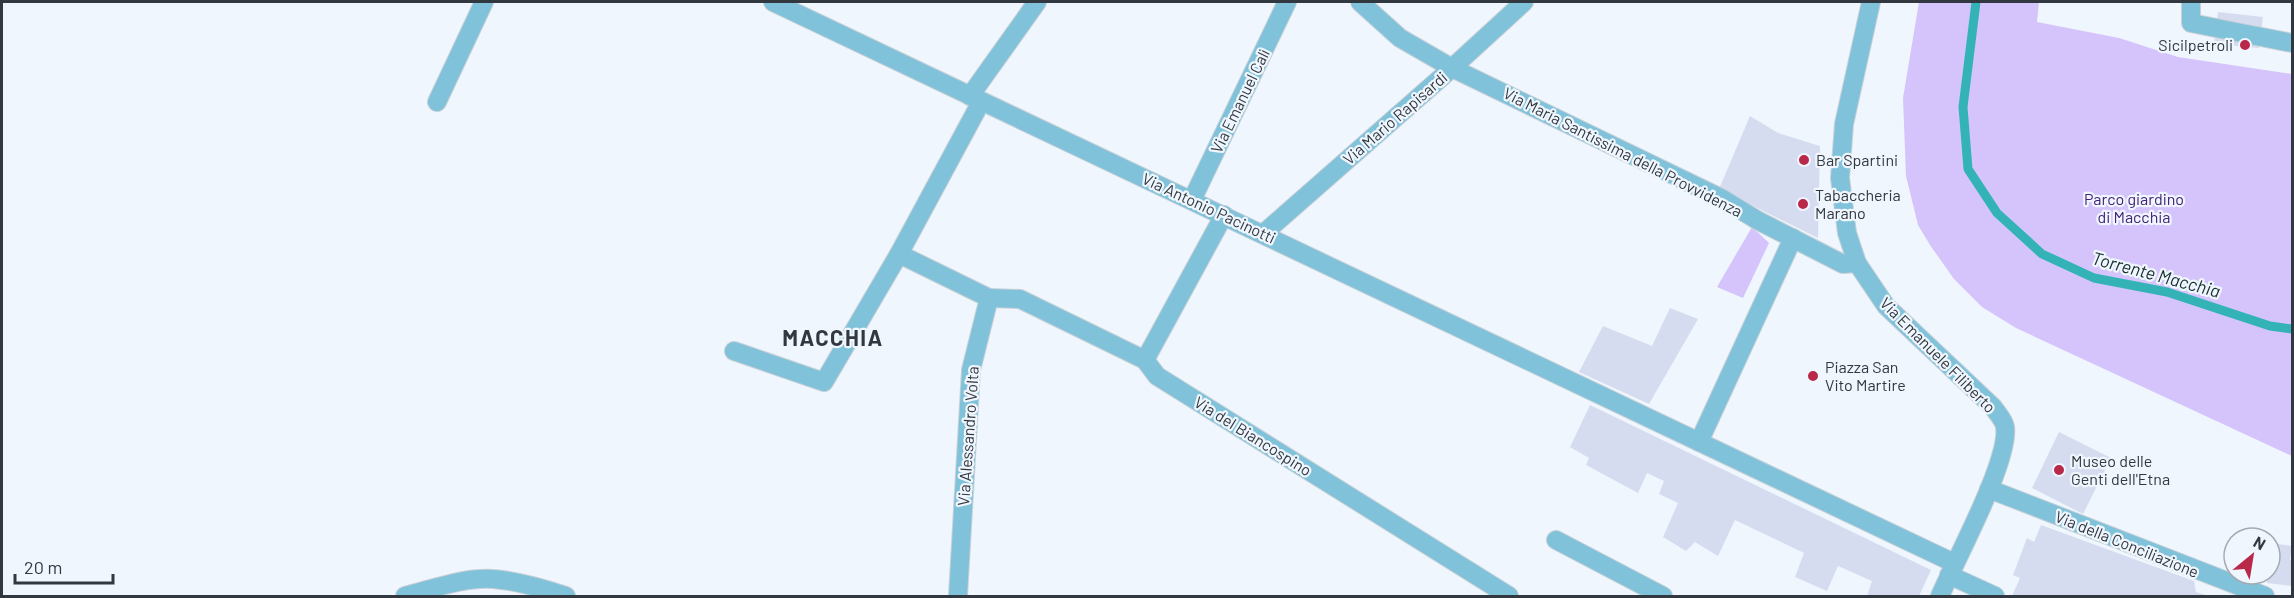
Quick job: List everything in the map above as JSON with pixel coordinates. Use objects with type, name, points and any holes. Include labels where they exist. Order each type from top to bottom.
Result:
[{"type":"street","points":[[437,102],[484,2]]},
{"type":"street","name":"Via Antonio Pacinotti","points":[[773,2],[1699,442],[1952,569],[1995,597]]},
{"type":"street","points":[[734,351],[824,382],[899,254],[975,99],[1037,2]]},
{"type":"street","name":"Via Emanuel Calì","points":[[1192,200],[1287,2]]},
{"type":"street","name":"Via Maria Santissima della Provvidenza","points":[[1360,2],[1400,38],[1452,68],[1721,198],[1843,264],[1857,263]]},
{"type":"street","name":"Via Mario Rapisardi","points":[[1263,233],[1524,2]]},
{"type":"street","name":"Via Emanuele Filiberto","points":[[1871,2],[1844,124],[1840,178],[1847,233],[1857,263],[1886,306],[1993,407],[2005,425],[2005,442],[1989,489],[1940,597]]},
{"type":"street","points":[[2191,2],[2191,23],[2292,43]]},
{"type":"street","points":[[1145,360],[1224,215]]},
{"type":"street","points":[[1699,442],[1793,238]]},
{"type":"street","points":[[899,254],[989,298]]},
{"type":"street","name":"Via del Biancospino","points":[[989,298],[1020,299],[1145,360],[1157,376],[1509,597]]},
{"type":"street","name":"Via Alessandro Volta","points":[[958,597],[970,370],[989,298]]},
{"type":"street","name":"Via della Conciliazione","points":[[1989,489],[2265,597]]},
{"type":"street","points":[[1556,540],[1663,597]]},
{"type":"street","points":[[405,597],[449,584],[491,579],[535,586],[566,597]]},
{"type":"green space","name":"Parco giardino di Macchia","points":[[1919,2],[2039,2],[2037,22],[2119,38],[2178,57],[2292,74],[2292,456],[2016,328],[1982,307],[1954,279],[1918,225],[1906,176],[1903,98]]},
{"type":"green space","points":[[1752,227],[1769,243],[1743,298],[1717,287]]},
{"type":"building","points":[[2218,12],[2263,17],[2259,48],[2214,44]]},
{"type":"building","points":[[1750,116],[1778,133],[1820,146],[1818,238],[1719,189]]},
{"type":"building","points":[[1670,308],[1698,319],[1649,404],[1579,372],[1603,326],[1652,346]]},
{"type":"building","points":[[1590,405],[1931,570],[1919,596],[1867,596],[1872,581],[1838,566],[1827,591],[1795,577],[1804,553],[1735,520],[1718,556],[1695,542],[1686,551],[1663,537],[1678,503],[1659,494],[1664,481],[1647,473],[1638,493],[1586,465],[1589,458],[1570,447]]},
{"type":"building","points":[[2059,432],[2111,458],[2083,514],[2032,488]]},
{"type":"building","points":[[2041,525],[2194,581],[2196,592],[2209,596],[2012,596],[2020,578],[2013,575],[2027,538],[2034,542]]},
{"type":"building","points":[[2282,544],[2292,546],[2290,560],[2292,560],[2292,586],[2282,585]]},
{"type":"waterway","name":"Torrente Macchia","points":[[1976,2],[1963,107],[1968,169],[1997,213],[2042,254],[2094,278],[2167,292],[2270,326],[2292,329]]},
{"type":"place","name":"Sicilpetroli","points":[[2245,45]]},
{"type":"place","name":"Bar Spartini","points":[[1804,160]]},
{"type":"place","name":"Tabaccheria Marano","points":[[1803,204]]},
{"type":"place","name":"Piazza San Vito Martire","points":[[1813,376]]},
{"type":"place","name":"Museo delle Genti dell'Etna","points":[[2059,470]]},
{"type":"district","name":"MACCHIA","points":[[833,338]]}]
